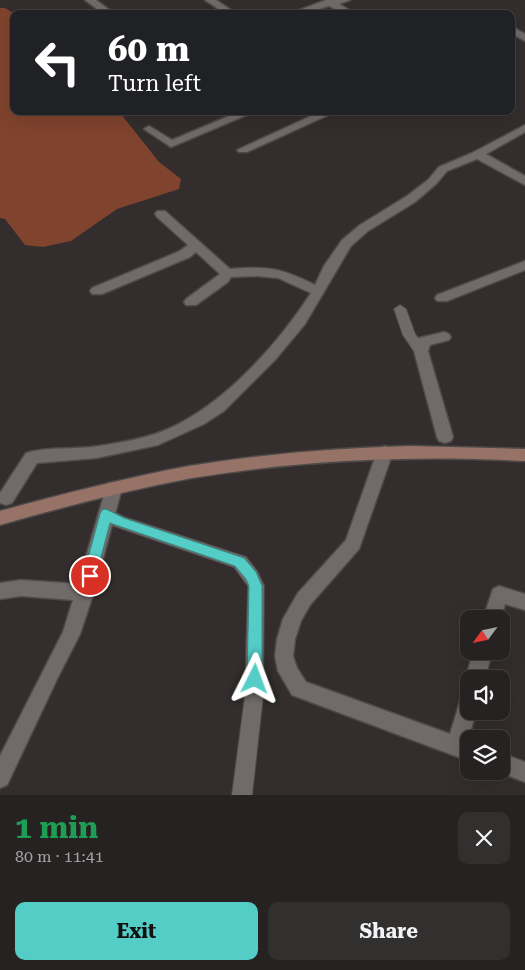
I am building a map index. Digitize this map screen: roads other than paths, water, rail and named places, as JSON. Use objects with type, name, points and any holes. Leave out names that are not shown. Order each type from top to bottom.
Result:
[{"type":"street","points":[[90,0],[105,10]]},
{"type":"street","points":[[210,0],[226,10]]},
{"type":"street","points":[[304,10],[328,1],[345,0]]},
{"type":"street","points":[[328,1],[345,10]]},
{"type":"street","points":[[149,129],[171,144],[241,115]]},
{"type":"street","points":[[243,150],[323,115]]},
{"type":"street","points":[[6,498],[32,457],[97,452],[158,439],[199,420],[219,407],[300,321],[346,243],[364,228],[411,199],[432,182],[443,169],[525,128]]},
{"type":"street","points":[[478,153],[483,158],[524,180]]},
{"type":"street","points":[[161,214],[227,273],[260,272],[280,274],[288,276],[308,288],[319,291]]},
{"type":"street","points":[[97,291],[186,254],[196,245]]},
{"type":"street","points":[[442,298],[525,265]]},
{"type":"street","points":[[191,302],[223,279],[227,273]]},
{"type":"street","points":[[444,337],[424,341],[421,351],[445,437]]},
{"type":"street","points":[[0,518],[114,488],[218,468],[385,452],[470,451],[525,455]]},
{"type":"street","points":[[385,452],[353,544],[304,599],[292,619],[284,656],[288,671],[299,689],[460,748]]},
{"type":"street","points":[[0,778],[51,671],[71,634],[85,592],[114,488]]},
{"type":"street","points":[[0,591],[20,588],[66,593],[85,592]]},
{"type":"street","points":[[495,610],[499,594],[525,602]]},
{"type":"street","points":[[510,766],[525,772]]},
{"type":"lane","points":[[400,309],[409,335],[421,351]]},
{"type":"lane","points":[[106,514],[119,522],[240,562],[256,586],[254,696],[242,795]]}]
